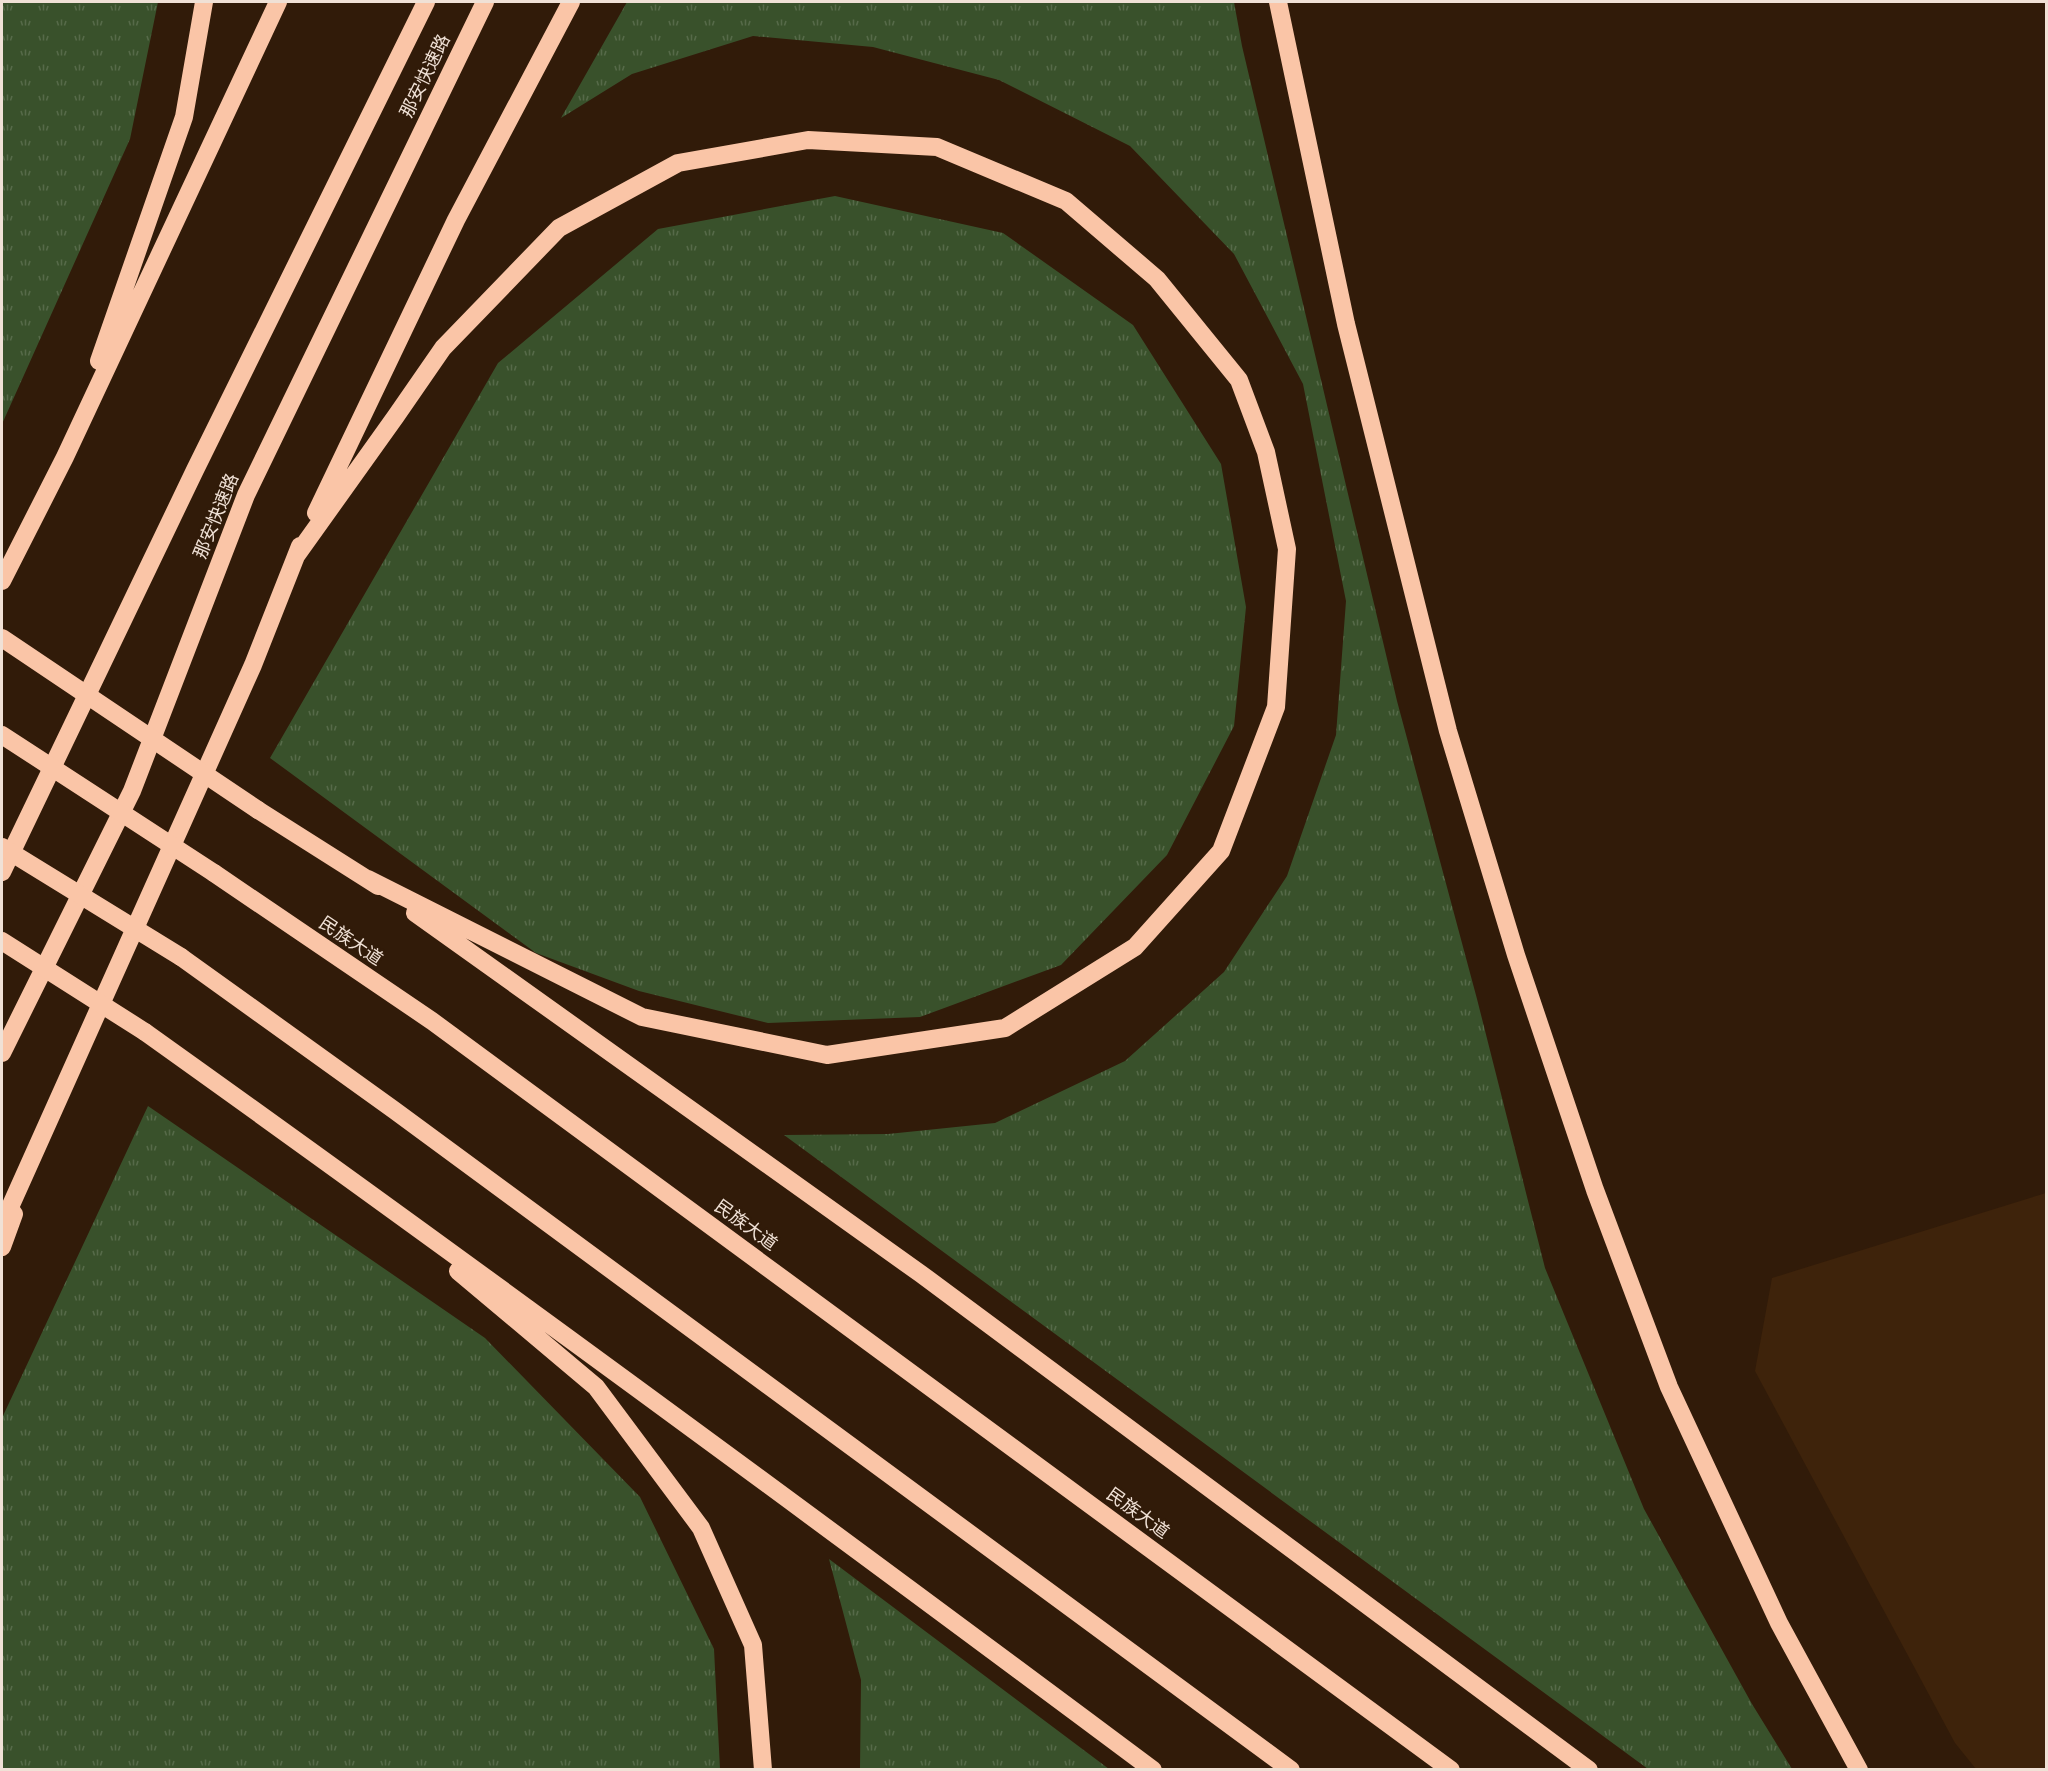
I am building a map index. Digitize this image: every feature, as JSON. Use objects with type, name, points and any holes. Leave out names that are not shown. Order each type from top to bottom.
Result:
[{"type":"highway","points":[[65,457],[184,117],[204,2]]},
{"type":"highway","points":[[2,581],[65,457],[278,2]]},
{"type":"highway","name":"那安快速路","points":[[2,872],[195,470],[426,2]]},
{"type":"highway","name":"那安快速路","points":[[2,1053],[132,791],[246,495],[485,2]]},
{"type":"highway","points":[[2,1225],[248,675],[296,556],[456,220],[571,2]]},
{"type":"highway","points":[[1278,2],[1349,336],[1448,731],[1516,955],[1595,1190],[1669,1387],[1779,1623],[1859,1770]]},
{"type":"highway","points":[[296,556],[443,348],[559,228],[678,163],[808,140],[937,147],[1066,201],[1157,279],[1239,380],[1268,463],[1287,549],[1276,707],[1221,851],[1135,947],[1005,1028],[827,1055],[642,1017],[368,879]]},
{"type":"highway","points":[[2,638],[258,810],[368,879],[921,1274],[1589,1770]]},
{"type":"highway","name":"民族大道","points":[[2,735],[214,873],[432,1021],[1451,1770]]},
{"type":"highway","points":[[2,847],[181,957],[394,1110],[1291,1770]]},
{"type":"highway","points":[[2,941],[145,1032],[340,1171],[799,1506],[1153,1770]]},
{"type":"highway","points":[[2,1247],[61,1092]]},
{"type":"highway","points":[[340,1171],[596,1387],[701,1528],[753,1645],[763,1770]]},
{"type":"shaded area","points":[[2046,1193],[2046,1769],[1976,1769],[1955,1743],[1755,1371],[1772,1278]]},
{"type":"green space","points":[[2,2],[158,2],[130,139],[2,424]]},
{"type":"green space","points":[[627,2],[1234,2],[1242,46],[1397,701],[1477,999],[1545,1268],[1644,1509],[1752,1704],[1792,1769],[1648,1769],[784,1135],[888,1134],[995,1123],[1125,1061],[1224,972],[1287,876],[1336,735],[1346,601],[1303,384],[1234,254],[1130,146],[999,80],[873,47],[753,36],[632,74],[561,118]]},
{"type":"green space","points":[[835,196],[1003,233],[1133,325],[1221,464],[1246,607],[1234,726],[1167,855],[1061,965],[920,1017],[768,1023],[639,991],[536,953],[270,758],[498,363],[658,229]]},
{"type":"green space","points":[[148,1106],[485,1338],[640,1497],[714,1649],[720,1769],[2,1769],[2,1418]]},
{"type":"green space","points":[[829,1559],[1109,1769],[860,1769],[861,1680]]}]
